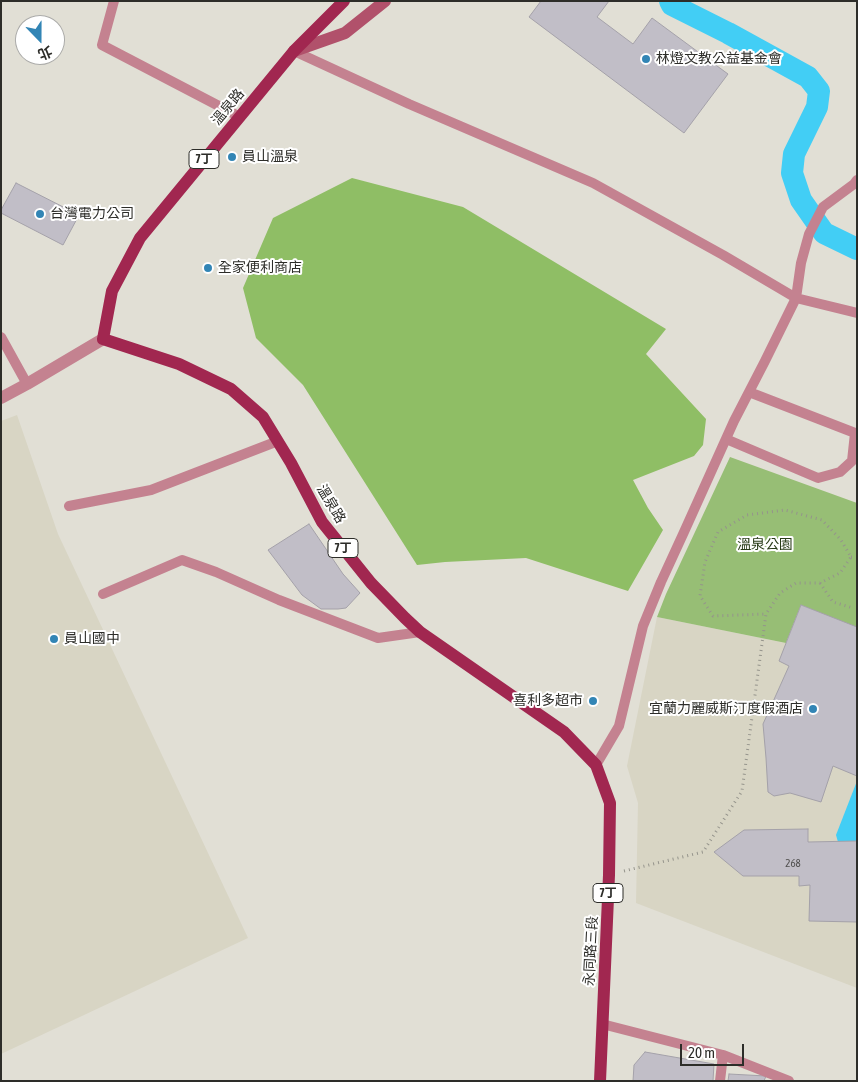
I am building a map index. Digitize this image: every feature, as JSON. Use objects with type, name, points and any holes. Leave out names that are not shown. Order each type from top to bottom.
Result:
[{"type":"main road","name":"溫泉路","points":[[343,2],[294,51],[140,238],[112,291],[102,339],[179,364],[231,389],[263,417],[291,463],[322,522],[371,583],[420,632],[564,732],[596,765]]},
{"type":"main road","name":"永同路三段","points":[[596,765],[610,803],[609,875],[600,1081]]},
{"type":"street","points":[[294,51],[346,33],[385,1]]},
{"type":"street","points":[[1,398],[102,339]]},
{"type":"lane","points":[[114,1],[102,45],[240,117]]},
{"type":"lane","points":[[294,51],[409,104],[593,183],[796,298],[857,312]]},
{"type":"lane","points":[[596,765],[619,726],[644,626],[661,582],[748,392],[796,298],[801,263],[809,234],[823,208],[857,180]]},
{"type":"lane","points":[[1,337],[27,384]]},
{"type":"lane","points":[[726,439],[818,478],[840,472],[852,461],[856,433],[748,392]]},
{"type":"lane","points":[[69,506],[151,490],[278,441]]},
{"type":"lane","points":[[103,594],[182,560],[378,638],[420,632]]},
{"type":"lane","points":[[602,1024],[723,1055],[789,1081]]},
{"type":"lane","points":[[720,1081],[723,1055]]},
{"type":"path","points":[[766,614],[713,616],[700,596],[705,562],[718,532],[747,515],[785,510],[822,520],[840,540],[851,557]]},
{"type":"path","points":[[851,557],[857,557]]},
{"type":"path","points":[[609,875],[703,852],[742,792],[766,614],[780,593],[796,583],[820,583],[840,573],[851,557]]},
{"type":"path","points":[[820,583],[834,602],[853,608]]},
{"type":"shaded area","name":"員山國中","points":[[17,415],[58,534],[248,938],[1,1054],[1,421]]},
{"type":"shaded area","name":"宜蘭力麗威斯汀度假酒店","points":[[801,605],[857,627],[857,988],[636,903],[638,803],[627,766],[657,617],[786,643]]},
{"type":"green space","points":[[352,178],[463,207],[666,329],[646,354],[706,419],[703,445],[694,456],[633,480],[648,508],[663,530],[628,591],[526,558],[417,565],[303,385],[256,338],[243,288],[273,218]]},
{"type":"green space","name":"溫泉公園","points":[[730,457],[857,503],[857,629],[801,605],[786,643],[657,617]]},
{"type":"water","points":[[857,781],[857,841],[838,842],[836,835]]},
{"type":"building","name":"林燈文教公益基金會","points":[[541,1],[609,1],[597,17],[633,44],[652,18],[728,74],[684,133],[529,17]]},
{"type":"building","name":"台灣電力公司","points":[[16,183],[79,215],[63,245],[1,213]]},
{"type":"building","points":[[309,524],[343,574],[360,593],[346,608],[321,609],[302,595],[268,550]]},
{"type":"building","name":"宜蘭力麗威斯汀度假酒店","points":[[801,605],[857,627],[857,776],[833,766],[821,802],[790,793],[774,796],[768,792],[763,724],[789,666],[779,661]]},
{"type":"building","points":[[808,829],[808,842],[857,841],[857,922],[809,921],[810,885],[799,886],[799,876],[743,876],[714,852],[744,830]]},
{"type":"building","points":[[645,1052],[714,1064],[713,1081],[633,1081],[634,1065]]},
{"type":"building","points":[[729,1074],[766,1076],[764,1081],[728,1081]]},
{"type":"waterway","points":[[670,1],[672,5],[808,77],[819,91],[817,107],[794,154],[792,173],[801,200],[824,233],[857,249]]},
{"type":"place","name":"林燈文教公益基金會","points":[[646,59]]},
{"type":"place","name":"員山溫泉","points":[[232,157]]},
{"type":"place","name":"台灣電力公司","points":[[40,214]]},
{"type":"place","name":"全家便利商店","points":[[208,268]]},
{"type":"place","name":"員山國中","points":[[54,639]]},
{"type":"place","name":"喜利多超市","points":[[593,701]]},
{"type":"place","name":"宜蘭力麗威斯汀度假酒店","points":[[813,709]]}]
